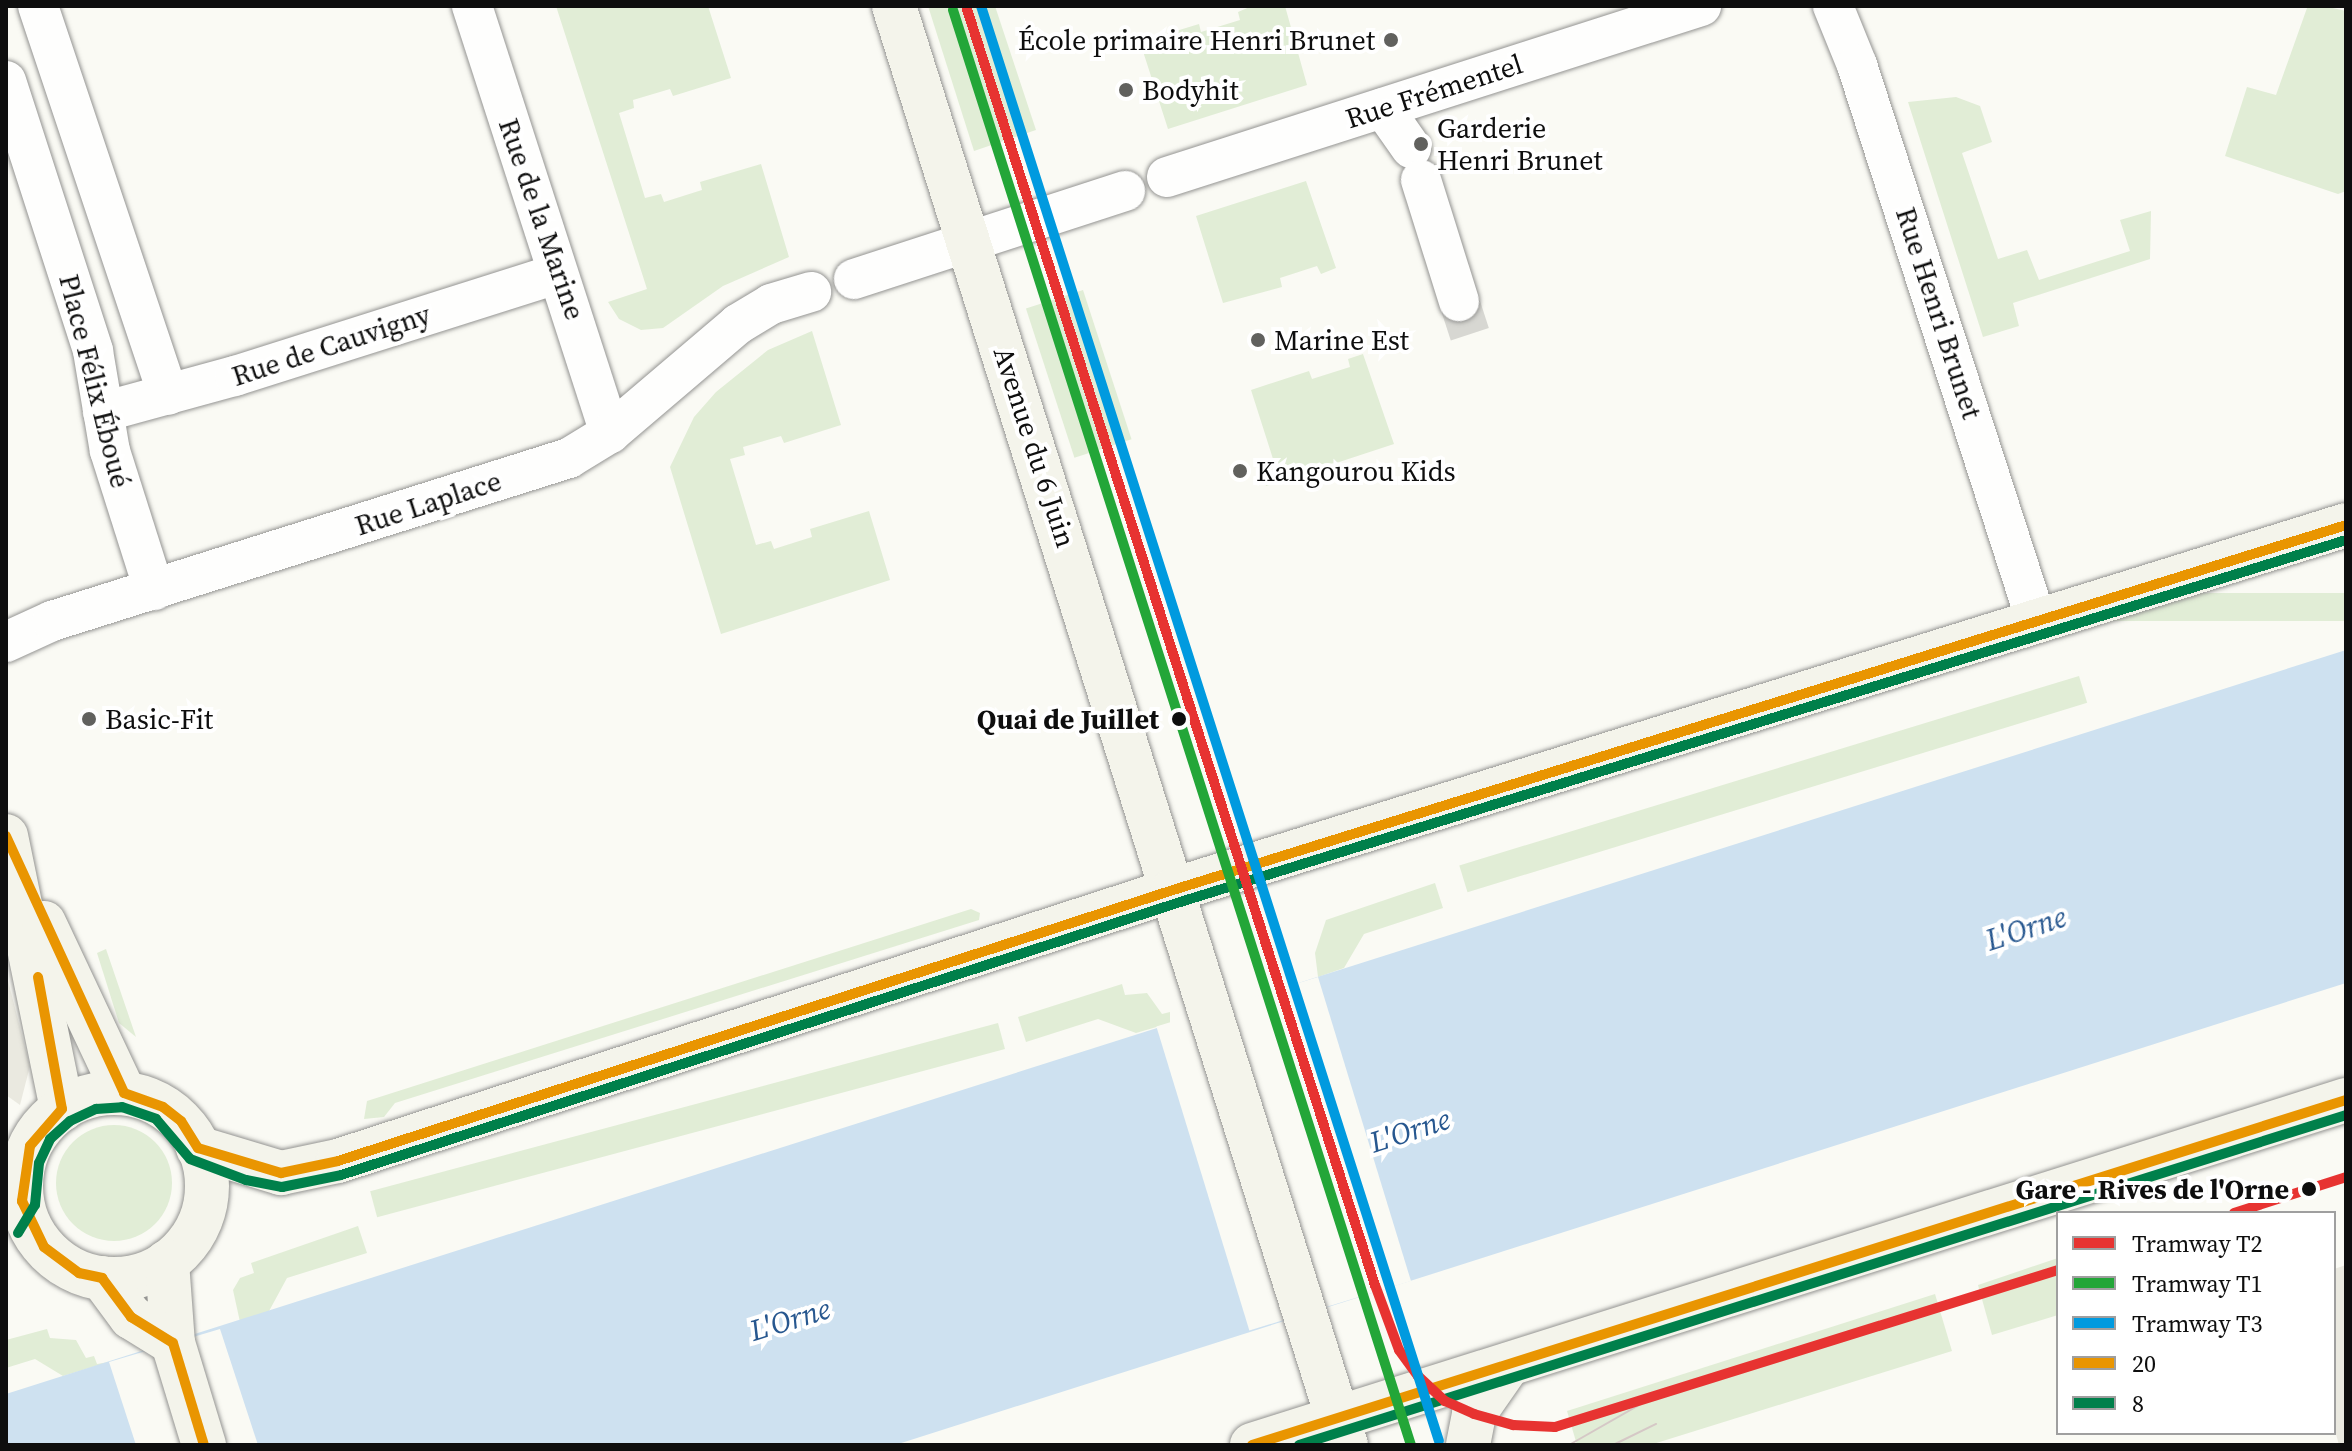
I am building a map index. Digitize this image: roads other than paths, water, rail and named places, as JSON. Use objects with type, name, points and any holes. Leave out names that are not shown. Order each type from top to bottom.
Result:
[{"type":"main road","name":"Avenue du 6 Juin","points":[[894,6],[1342,1432]]},
{"type":"main road","points":[[198,1148],[281,1173],[338,1161],[1173,890],[2346,525]]},
{"type":"main road","points":[[9,846],[124,1093]]},
{"type":"main road","points":[[9,846],[62,1109]]},
{"type":"main road","points":[[124,1093],[163,1107],[181,1121],[198,1148],[208,1180],[207,1202],[190,1240],[167,1262],[141,1276],[102,1278],[79,1273],[44,1247],[14,1213],[18,1135],[92,1095],[124,1093]]},
{"type":"main road","points":[[1252,1445],[1342,1432],[1508,1365],[2346,1100]]},
{"type":"main road","points":[[167,1262],[173,1343],[204,1445]]},
{"type":"main road","points":[[102,1278],[131,1317],[173,1343]]},
{"type":"main road","points":[[1468,1445],[1473,1416],[1508,1365]]},
{"type":"street","name":"Place Félix Éboué","points":[[38,6],[168,395]]},
{"type":"street","name":"Rue de la Marine","points":[[472,6],[557,274],[573,306],[610,433]]},
{"type":"street","name":"Rue Frémentel","points":[[1167,177],[1701,6]]},
{"type":"street","name":"Rue Henri Brunet","points":[[1833,6],[1857,65],[2037,623]]},
{"type":"street","name":"Place Félix Éboué","points":[[6,81],[93,351],[110,451],[154,590]]},
{"type":"street","points":[[1383,108],[1416,164],[1459,301]]},
{"type":"street","points":[[854,279],[1125,191]]},
{"type":"street","name":"Rue de Cauvigny","points":[[103,412],[168,395],[557,274]]},
{"type":"street","name":"Rue Laplace","points":[[6,642],[52,621],[569,458],[610,433],[738,324],[771,304],[811,292]]},
{"type":"water","name":"L'Orne","points":[[2346,650],[2346,983],[895,1445],[6,1445],[6,1394]]},
{"type":"tunnel","points":[[1459,301],[1470,334]]},
{"type":"tram line","name":"T2","points":[[966,6],[1375,1285],[1399,1350],[1418,1376],[1445,1401],[1474,1414],[1513,1425],[1555,1427],[2056,1271]]},
{"type":"tram line","name":"T3","points":[[981,6],[1439,1441]]},
{"type":"tram line","name":"T1","points":[[953,10],[1411,1445]]},
{"type":"tram line","name":"T2","points":[[2240,1211],[2346,1177]]},
{"type":"tram line","points":[[1569,1445],[1646,1401]]},
{"type":"tram line","points":[[1613,1445],[1656,1424]]},
{"type":"place","name":"École primaire Henri Brunet","points":[[1391,40]]},
{"type":"place","name":"Bodyhit","points":[[1126,90]]},
{"type":"place","name":"Garderie Henri Brunet","points":[[1421,144]]},
{"type":"place","name":"Marine Est","points":[[1258,340]]},
{"type":"place","name":"Kangourou Kids","points":[[1240,471]]},
{"type":"place","name":"Basic-Fit","points":[[89,719]]},
{"type":"place","name":"Quai de Juillet","points":[[1179,719]]},
{"type":"place","name":"Gare - Rives de l'Orne","points":[[2309,1189]]}]
